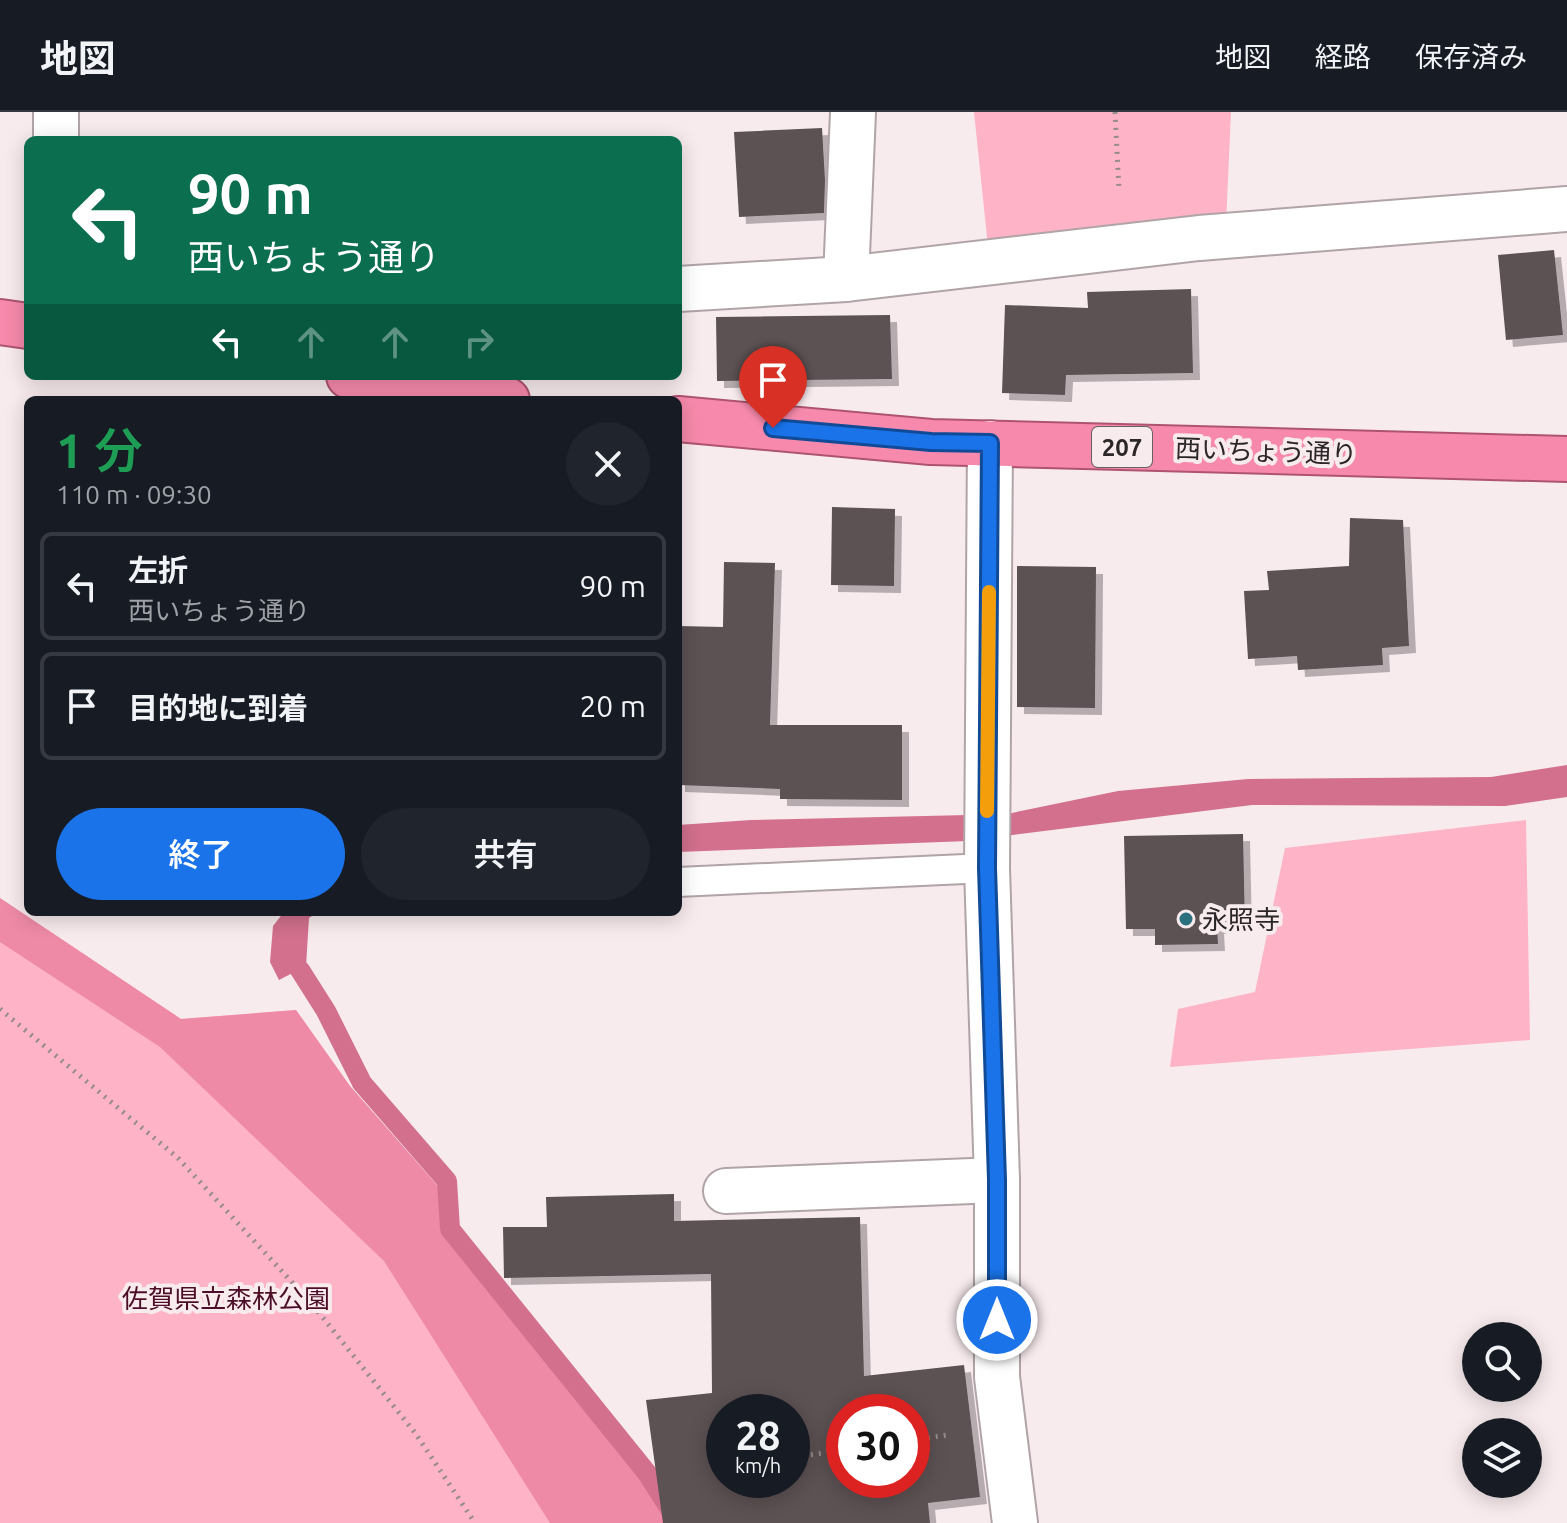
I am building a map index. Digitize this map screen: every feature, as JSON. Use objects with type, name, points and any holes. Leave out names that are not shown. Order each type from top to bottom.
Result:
[{"type":"highway","points":[[0,322],[24,325]]},
{"type":"highway","points":[[375,380],[481,396]]},
{"type":"highway","name":"西いちょう通り","points":[[682,419],[931,442],[1567,459]]},
{"type":"street","points":[[56,112],[56,136]]},
{"type":"street","points":[[846,279],[853,112]]},
{"type":"street","points":[[682,289],[846,279],[1199,238],[1567,209]]},
{"type":"street","points":[[990,443],[987,868],[997,1180],[997,1377],[1015,1523]]},
{"type":"street","points":[[726,1191],[997,1180]]},
{"type":"lane","points":[[682,882],[987,868]]},
{"type":"path","points":[[1115,112],[1121,247]]},
{"type":"path","points":[[0,1009],[178,1158],[199,1180],[312,1304],[416,1434],[475,1523]]},
{"type":"green space","points":[[974,112],[1231,112],[1226,223],[988,247]]},
{"type":"green space","points":[[1526,820],[1530,1040],[1170,1067],[1178,1009],[1255,992],[1285,848]]},
{"type":"green space","name":"佐賀県立森林公園","points":[[0,898],[181,1019],[296,1010],[350,1086],[443,1192],[440,1230],[639,1475],[670,1523],[0,1523]]},
{"type":"shaded area","points":[[1567,765],[1567,797],[1505,806],[1252,805],[1005,836],[1002,815],[1118,791],[1248,779],[1491,777]]},
{"type":"shaded area","points":[[968,815],[968,841],[682,852],[682,825]]},
{"type":"shaded area","points":[[0,898],[181,1019],[296,1010],[350,1086],[443,1192],[440,1230],[639,1475],[670,1523],[550,1523],[384,1261],[160,1047],[0,942]]},
{"type":"shaded area","points":[[281,916],[312,916],[309,918],[306,966],[279,980],[270,962],[273,926]]},
{"type":"building","points":[[822,128],[824,213],[739,217],[734,132]]},
{"type":"building","points":[[1554,250],[1563,335],[1506,340],[1498,255]]},
{"type":"building","points":[[1191,289],[1193,373],[1066,375],[1065,395],[1002,393],[1005,305],[1088,308],[1087,292]]},
{"type":"building","points":[[890,315],[892,379],[717,381],[716,317]]},
{"type":"building","points":[[832,507],[895,509],[894,586],[831,585]]},
{"type":"building","points":[[1350,518],[1403,520],[1409,646],[1382,648],[1383,665],[1298,670],[1297,656],[1248,659],[1244,591],[1269,590],[1267,571],[1349,566]]},
{"type":"building","points":[[724,562],[775,563],[770,725],[902,725],[902,800],[780,799],[780,789],[682,785],[682,626],[723,627]]},
{"type":"building","points":[[1017,566],[1096,567],[1095,708],[1017,707]]},
{"type":"building","points":[[1243,834],[1245,926],[1217,927],[1218,944],[1155,945],[1155,929],[1126,929],[1124,836]]},
{"type":"building","points":[[674,1194],[674,1221],[860,1217],[864,1376],[964,1365],[980,1497],[928,1503],[930,1523],[663,1523],[646,1400],[712,1393],[711,1274],[504,1278],[503,1227],[547,1227],[546,1197]]},
{"type":"waterway","points":[[300,970],[326,1011],[362,1083],[447,1181],[450,1229],[647,1473],[679,1523]]},
{"type":"slow traffic","points":[[987,811],[989,592]]},
{"type":"place","name":"永照寺","points":[[1186,919]]},
{"type":"route","points":[[773,428],[931,442],[990,443],[987,868],[997,1180],[997,1320]]}]
